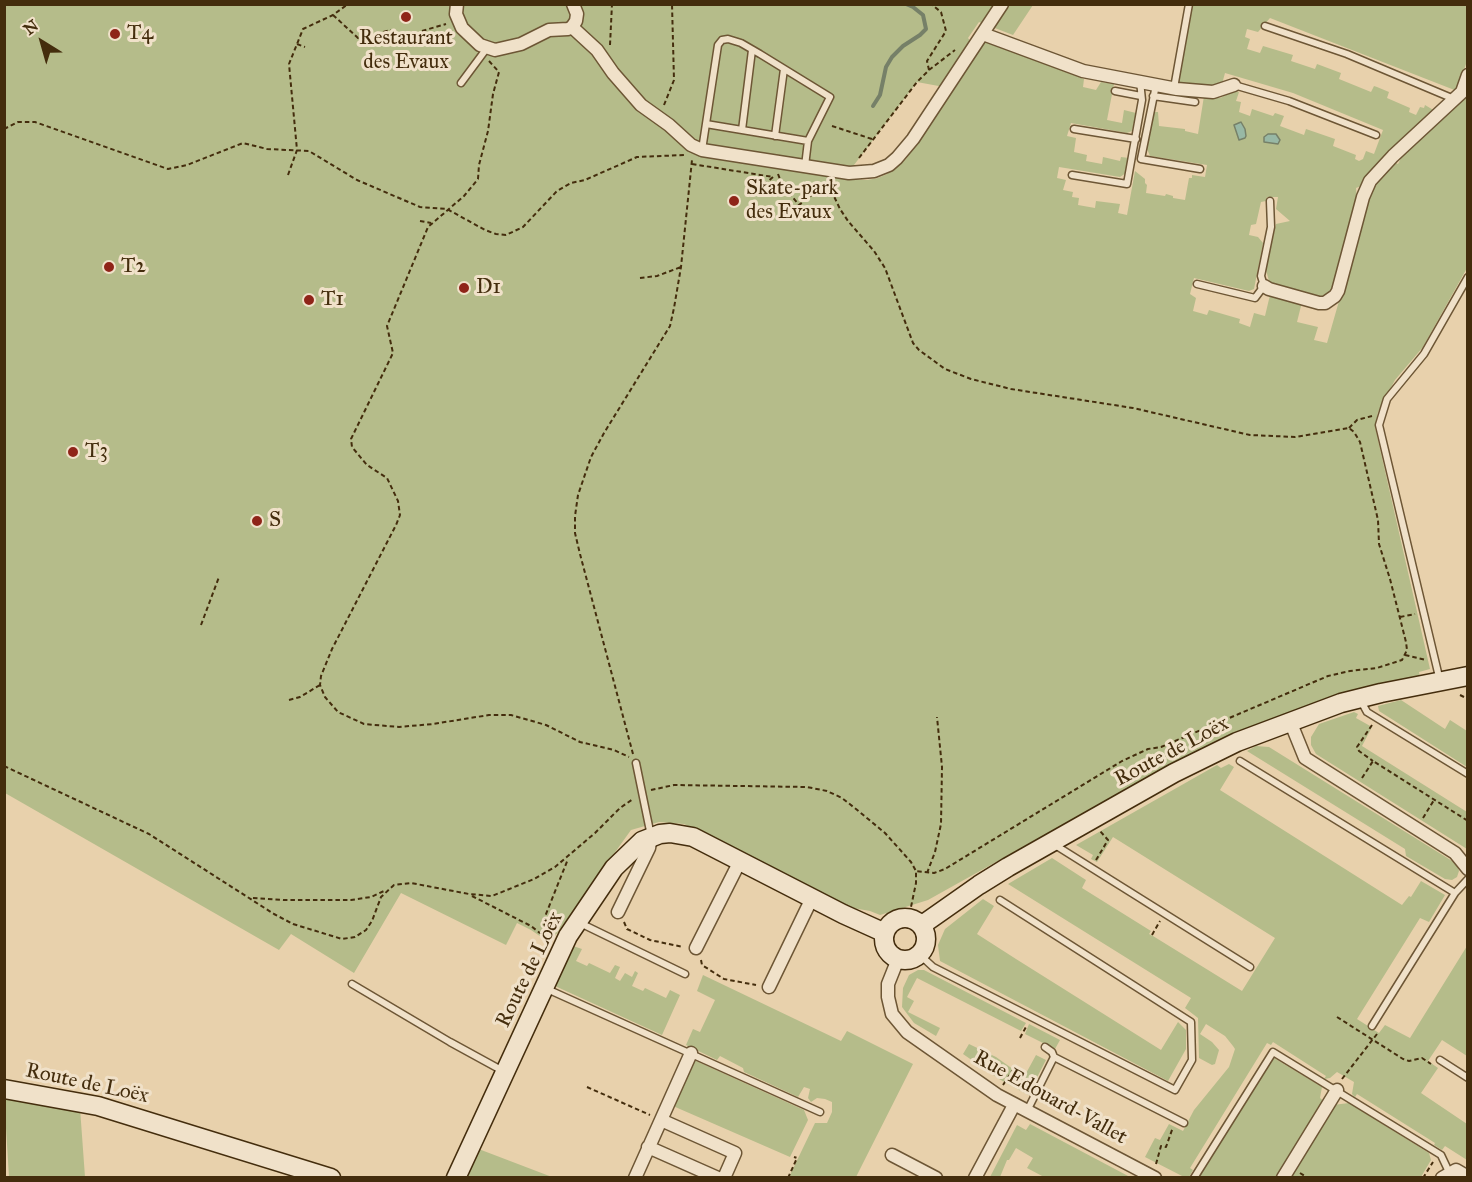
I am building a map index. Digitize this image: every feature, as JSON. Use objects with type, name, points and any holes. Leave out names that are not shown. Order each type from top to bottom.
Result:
[{"type":"street","points":[[457,4],[458,21],[469,36],[485,50],[516,46],[549,30],[572,27],[577,14],[573,4]]},
{"type":"street","points":[[572,27],[597,50],[605,63],[641,105],[696,147],[849,173],[874,171],[889,165],[897,158],[913,139],[1002,4]]},
{"type":"street","points":[[983,34],[1083,71],[1140,81],[1155,91],[1174,88],[1213,92],[1234,85]]},
{"type":"street","points":[[1264,286],[1269,290],[1319,303],[1331,300],[1338,291],[1363,197],[1370,182],[1393,156],[1462,92],[1467,75]]},
{"type":"street","name":"Route de Loëx","points":[[922,925],[979,885],[1203,758],[1237,742],[1290,721],[1360,698],[1467,676]]},
{"type":"street","points":[[1290,721],[1305,758],[1455,853],[1467,869]]},
{"type":"street","name":"Route de Loëx","points":[[456,1178],[557,956],[614,868],[634,847],[651,837],[670,833],[682,834],[709,844],[885,933]]},
{"type":"street","points":[[618,912],[650,844],[651,837]]},
{"type":"street","points":[[696,948],[740,861]]},
{"type":"street","points":[[769,987],[812,898]]},
{"type":"street","points":[[899,918],[913,919],[922,925],[926,932],[927,943],[920,955],[908,960],[893,957],[885,946],[885,933],[892,922],[899,918]]},
{"type":"street","name":"Rue Edouard-Vallet","points":[[898,959],[888,984],[888,997],[896,1020],[907,1032],[987,1089],[1026,1111],[1153,1173]]},
{"type":"street","points":[[635,1178],[691,1053]]},
{"type":"street","name":"Route de Loëx","points":[[4,1089],[108,1108],[331,1178]]},
{"type":"street","points":[[1283,1178],[1337,1090]]},
{"type":"street","points":[[975,1178],[1014,1104]]},
{"type":"street","points":[[661,1120],[735,1153],[724,1178]]},
{"type":"street","points":[[648,1147],[718,1178]]},
{"type":"street","points":[[892,1155],[936,1178]]},
{"type":"street","points":[[1445,1175],[1456,1170],[1467,1177]]},
{"type":"lane","points":[[1174,88],[1189,4]]},
{"type":"lane","points":[[1265,26],[1347,54],[1454,99]]},
{"type":"lane","points":[[696,147],[706,124],[718,45],[722,40],[728,39],[752,50],[830,97],[808,141],[805,166]]},
{"type":"lane","points":[[461,83],[485,50]]},
{"type":"lane","points":[[742,130],[752,50]]},
{"type":"lane","points":[[775,135],[784,69]]},
{"type":"lane","points":[[1072,175],[1127,184],[1136,139],[1141,96],[1140,81]]},
{"type":"lane","points":[[1234,85],[1289,101],[1376,135]]},
{"type":"lane","points":[[1195,102],[1155,91],[1141,159],[1200,169]]},
{"type":"lane","points":[[1115,92],[1141,96]]},
{"type":"lane","points":[[706,124],[808,141]]},
{"type":"lane","points":[[1074,129],[1136,139]]},
{"type":"lane","points":[[1197,284],[1255,298],[1264,286],[1262,276],[1270,227],[1270,201]]},
{"type":"lane","points":[[1440,681],[1379,424],[1394,390],[1424,354],[1467,277]]},
{"type":"lane","points":[[1360,698],[1368,712],[1467,774]]},
{"type":"lane","points":[[1240,762],[1455,893]]},
{"type":"lane","points":[[636,763],[651,837]]},
{"type":"lane","points":[[1052,843],[1250,968]]},
{"type":"lane","points":[[1372,1026],[1455,893],[1467,879]]},
{"type":"lane","points":[[920,955],[933,967],[1175,1090],[1192,1060],[1193,1026],[1191,1022],[1000,900]]},
{"type":"lane","points":[[577,922],[685,974]]},
{"type":"lane","points":[[352,984],[506,1072]]},
{"type":"lane","points":[[544,987],[820,1112]]},
{"type":"lane","points":[[1045,1047],[1052,1052],[1054,1057],[1184,1123]]},
{"type":"lane","points":[[1194,1178],[1273,1052],[1438,1153],[1445,1175]]},
{"type":"lane","points":[[1026,1111],[1054,1057]]},
{"type":"lane","points":[[1440,1060],[1467,1078]]},
{"type":"path","points":[[288,175],[297,150],[289,64],[303,29],[333,15],[348,4]]},
{"type":"path","points":[[605,63],[609,51],[612,4]]},
{"type":"path","points":[[658,118],[674,80],[672,4]]},
{"type":"path","points":[[849,173],[917,82],[929,70],[927,61],[946,31],[941,12],[931,4]]},
{"type":"path","points":[[333,15],[358,38],[391,30]]},
{"type":"path","points":[[422,31],[458,21]]},
{"type":"path","points":[[297,44],[305,47]]},
{"type":"path","points":[[485,50],[499,72],[478,178],[464,196],[431,223],[387,326],[393,353],[351,439],[352,447],[367,465],[387,478],[398,501],[400,515],[332,649],[321,676],[320,685],[325,697],[338,712],[364,724],[399,727],[489,715],[511,715],[546,725],[580,742],[625,754],[636,763]]},
{"type":"path","points":[[4,129],[18,122],[35,122],[168,169],[187,165],[243,143],[267,149],[309,151],[345,174],[420,207],[447,209],[485,230],[506,235],[524,227],[557,191],[571,183],[585,180],[637,157],[683,155],[696,147]]},
{"type":"path","points":[[832,126],[873,139]]},
{"type":"path","points":[[636,763],[580,554],[575,533],[575,516],[578,495],[591,457],[670,326],[681,267],[692,164],[696,147]]},
{"type":"path","points":[[692,164],[772,177]]},
{"type":"path","points":[[764,185],[777,173],[782,188],[799,206],[832,179],[831,190],[840,209],[885,268],[913,343],[936,363],[958,375],[1038,394],[1154,412],[1250,435],[1295,437],[1349,428],[1357,420],[1382,415]]},
{"type":"path","points":[[790,194],[801,186],[811,196]]},
{"type":"path","points":[[420,222],[431,223]]},
{"type":"path","points":[[640,278],[657,276],[681,267]]},
{"type":"path","points":[[916,871],[934,873],[945,869],[1137,754],[1153,747],[1161,747],[1255,706],[1288,695],[1328,676],[1377,668],[1402,660],[1405,655],[1406,642],[1378,544],[1378,520],[1359,442],[1349,428]]},
{"type":"path","points":[[201,625],[219,577]]},
{"type":"path","points":[[1400,617],[1423,612]]},
{"type":"path","points":[[1405,655],[1435,661]]},
{"type":"path","points":[[289,700],[300,697],[320,685]]},
{"type":"path","points":[[927,873],[935,852],[941,824],[942,776],[937,717]]},
{"type":"path","points":[[1368,730],[1357,747],[1359,751],[1467,821]]},
{"type":"path","points":[[1355,790],[1372,761]]},
{"type":"path","points":[[4,766],[129,823],[180,852],[293,924],[333,937],[355,938]]},
{"type":"path","points":[[1416,828],[1434,800]]},
{"type":"path","points":[[1091,867],[1108,840],[1103,834]]},
{"type":"path","points":[[549,952],[544,920],[568,856]]},
{"type":"path","points":[[250,897],[282,900],[351,900],[371,897],[385,891]]},
{"type":"path","points":[[469,894],[531,926],[545,938]]},
{"type":"path","points":[[618,912],[627,929],[650,940],[673,946],[696,948],[702,965],[724,979],[769,987]]},
{"type":"path","points":[[1152,935],[1157,926]]},
{"type":"path","points":[[1337,1017],[1409,1061],[1422,1058],[1436,1067],[1440,1060]]},
{"type":"path","points":[[1337,1090],[1343,1076],[1379,1031],[1372,1026]]},
{"type":"path","points":[[1020,1038],[1026,1028]]},
{"type":"path","points":[[1006,1078],[1013,1070]]},
{"type":"path","points":[[586,1088],[661,1120]]},
{"type":"path","points":[[1153,1173],[1161,1146],[1166,1147],[1173,1127]]},
{"type":"path","points":[[1424,1178],[1438,1153]]},
{"type":"path","points":[[788,1178],[797,1158],[795,1157]]},
{"type":"green space","points":[[1201,4],[1231,6],[1232,4],[1467,5],[1467,61],[1457,91],[1270,18],[1258,32],[1247,29],[1245,37],[1250,39],[1247,49],[1260,53],[1263,46],[1293,55],[1291,61],[1315,69],[1317,64],[1341,73],[1339,79],[1371,92],[1374,86],[1377,87],[1389,92],[1387,98],[1410,108],[1409,112],[1416,115],[1420,107],[1424,108],[1425,105],[1435,111],[1363,180],[1361,186],[1356,188],[1357,200],[1348,236],[1332,289],[1328,294],[1321,297],[1276,286],[1269,281],[1266,270],[1276,224],[1290,221],[1276,209],[1278,197],[1267,197],[1266,201],[1261,202],[1256,224],[1251,225],[1249,235],[1258,237],[1263,243],[1254,289],[1249,291],[1194,278],[1190,294],[1196,298],[1193,311],[1207,315],[1209,310],[1240,319],[1239,323],[1250,327],[1254,313],[1265,316],[1270,295],[1302,302],[1297,322],[1318,327],[1314,340],[1327,343],[1372,186],[1394,162],[1398,164],[1404,152],[1467,92],[1467,268],[1423,347],[1395,380],[1378,412],[1375,427],[1430,669],[1419,672],[1420,677],[1326,698],[1236,733],[1175,762],[928,900],[880,915],[853,908],[684,824],[659,822],[631,830],[550,943],[517,923],[506,945],[401,893],[354,973],[291,934],[279,950],[5,793],[4,5],[1033,5],[1013,35],[979,22],[968,38],[972,43],[944,87],[917,82],[854,165],[846,179],[878,178],[906,159],[985,41],[1084,79],[1083,87],[1096,90],[1101,82],[1114,84],[1107,120],[1122,123],[1124,110],[1136,113],[1132,131],[1127,133],[1071,123],[1067,136],[1076,138],[1074,152],[1087,155],[1086,161],[1102,164],[1103,157],[1120,161],[1121,157],[1129,158],[1126,173],[1120,177],[1059,167],[1057,178],[1066,180],[1063,190],[1073,192],[1072,197],[1079,198],[1078,205],[1095,208],[1096,201],[1120,204],[1118,213],[1127,215],[1135,171],[1145,179],[1146,193],[1165,196],[1166,194],[1185,200],[1189,178],[1192,178],[1192,175],[1205,177],[1207,165],[1150,156],[1147,149],[1153,112],[1158,112],[1159,126],[1185,129],[1185,131],[1198,134],[1204,96],[1220,98],[1234,91],[1239,92],[1236,101],[1241,102],[1239,112],[1250,116],[1252,109],[1273,116],[1275,113],[1284,116],[1280,126],[1304,135],[1306,129],[1335,139],[1333,146],[1356,155],[1355,159],[1359,161],[1363,159],[1366,151],[1374,154],[1383,130],[1293,93],[1225,73],[1222,84],[1206,88],[1178,85],[1192,6]]},
{"type":"green space","points":[[1401,700],[1445,729],[1450,720],[1467,731],[1467,767],[1379,711],[1378,706]]},
{"type":"green space","points":[[1354,712],[1358,714],[1356,718],[1372,727],[1362,746],[1467,812],[1467,849],[1316,754],[1311,745],[1311,737],[1319,724]]},
{"type":"green space","points":[[1256,746],[1269,747],[1457,864],[1459,871],[1457,877],[1452,880],[1445,879],[1406,856],[1405,849],[1247,751]]},
{"type":"green space","points":[[1229,764],[1234,767],[1220,790],[1402,905],[1409,896],[1411,897],[1421,881],[1445,895],[1429,922],[1420,918],[1357,1019],[1379,1033],[1385,1025],[1410,1038],[1467,946],[1467,1056],[1442,1040],[1428,1061],[1438,1068],[1421,1093],[1467,1124],[1467,1160],[1445,1146],[1442,1150],[1434,1145],[1435,1143],[1357,1094],[1355,1097],[1352,1094],[1354,1082],[1337,1072],[1330,1078],[1324,1079],[1326,1076],[1273,1042],[1271,1045],[1267,1043],[1190,1168],[1193,1170],[1189,1177],[1184,1177],[1145,1157],[1155,1138],[1160,1140],[1169,1124],[1183,1131],[1194,1110],[1229,1067],[1235,1049],[1225,1036],[1206,1024],[1200,1034],[1219,1050],[1215,1064],[1212,1065],[1199,1058],[1198,1018],[1185,1008],[1191,998],[1008,884],[1052,858],[1086,880],[1082,888],[1151,931],[1149,934],[1242,991],[1275,938],[1113,837],[1097,862],[1091,859],[1093,855],[1076,845],[1217,765],[1221,768]]},
{"type":"green space","points":[[983,899],[994,906],[977,934],[1016,959],[1161,1050],[1178,1022],[1186,1030],[1186,1049],[1168,1081],[940,961],[938,945],[945,929]]},
{"type":"green space","points":[[573,946],[582,949],[576,961],[587,966],[589,963],[610,973],[615,965],[620,967],[615,978],[620,981],[625,973],[632,977],[635,971],[638,973],[632,986],[643,991],[645,988],[666,998],[670,990],[680,995],[662,1035],[555,986]]},
{"type":"green space","points":[[918,970],[924,970],[1026,1023],[1021,1031],[917,978],[907,997],[914,1001],[908,1012],[940,1028],[936,1036],[914,1023],[902,1007],[903,988],[909,975]]},
{"type":"green space","points":[[703,975],[841,1041],[847,1031],[913,1064],[856,1177],[789,1177],[815,1123],[827,1123],[832,1112],[832,1102],[817,1098],[811,1102],[808,1098],[810,1089],[804,1087],[798,1097],[744,1072],[743,1068],[720,1056],[717,1060],[686,1045],[693,1029],[700,1032],[715,1000],[697,991]]},
{"type":"green space","points":[[1029,1024],[1060,1040],[1055,1049],[1025,1034]]},
{"type":"green space","points":[[969,1044],[996,1057],[1024,1077],[1036,1055],[1046,1060],[1028,1095],[999,1079],[963,1054]]},
{"type":"green space","points":[[1274,1058],[1322,1087],[1320,1098],[1326,1103],[1279,1177],[1198,1178]]},
{"type":"green space","points":[[694,1060],[804,1110],[808,1120],[790,1157],[673,1106]]},
{"type":"green space","points":[[4,1095],[80,1108],[85,1177],[9,1177]]},
{"type":"green space","points":[[1349,1103],[1429,1153],[1431,1160],[1421,1177],[1288,1178],[1333,1105]]},
{"type":"green space","points":[[1030,1124],[1130,1177],[1044,1177],[1027,1168],[1033,1158],[1016,1148],[1007,1160],[1000,1177],[990,1177],[1017,1125],[1026,1130]]},
{"type":"green space","points":[[476,1148],[552,1177],[462,1178]]},
{"type":"shaded area","points":[[1241,122],[1246,136],[1239,140],[1234,125]]},
{"type":"shaded area","points":[[1268,134],[1276,134],[1280,140],[1278,144],[1264,142],[1264,137]]},
{"type":"waterway","points":[[873,106],[880,95],[886,67],[892,57],[926,29],[923,15],[906,4]]},
{"type":"place","name":"Restaurant des Evaux","points":[[406,17]]},
{"type":"place","name":"T4","points":[[115,34]]},
{"type":"place","name":"Skate-park des Evaux","points":[[734,201]]},
{"type":"place","name":"T2","points":[[109,267]]},
{"type":"place","name":"D1","points":[[464,288]]},
{"type":"place","name":"T1","points":[[309,300]]},
{"type":"place","name":"T3","points":[[73,452]]},
{"type":"place","name":"S","points":[[257,521]]}]
